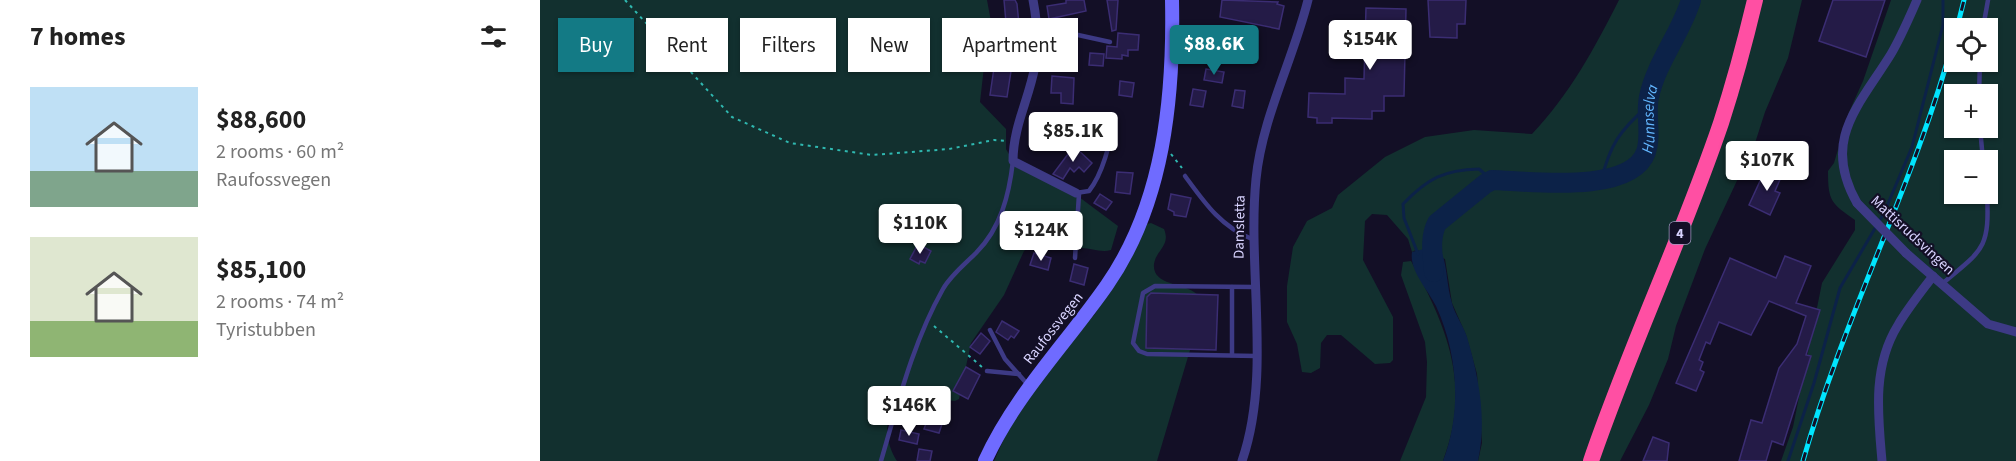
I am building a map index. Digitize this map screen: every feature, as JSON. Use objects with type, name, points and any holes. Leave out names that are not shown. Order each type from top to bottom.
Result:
[{"type":"highway","name":"4","points":[[1591,461],[1637,334],[1693,201],[1721,123],[1755,0]]},
{"type":"highway","name":"4","points":[[1601,461],[1729,130],[1748,72],[1765,0]]},
{"type":"main road","name":"Raufossvegen","points":[[985,461],[1000,430],[1029,386],[1086,314],[1128,250],[1149,202],[1162,147],[1169,80],[1173,0]]},
{"type":"street","points":[[1033,0],[1036,18]]},
{"type":"street","name":"Damsletta","points":[[1242,461],[1255,396],[1252,219],[1260,156],[1308,0]]},
{"type":"street","name":"Mattisrudsvingen","points":[[1917,0],[1892,52],[1862,97],[1845,131],[1841,164],[1845,182],[1857,203],[1906,254],[1988,324],[2016,332]]},
{"type":"street","points":[[1033,72],[1013,141],[1013,161],[1077,194]]},
{"type":"street","points":[[1882,461],[1878,386],[1882,360],[1897,326],[1933,276]]},
{"type":"lane","points":[[1985,18],[1988,0]]},
{"type":"lane","points":[[1078,35],[1110,42]]},
{"type":"lane","points":[[1075,258],[1077,194],[1089,191],[1095,181],[1115,118]]},
{"type":"lane","points":[[881,461],[914,354],[927,321],[950,279],[994,230],[1003,211],[1013,161]]},
{"type":"lane","points":[[1185,176],[1218,218],[1237,233],[1252,239]]},
{"type":"lane","points":[[1942,284],[1969,263],[1985,240],[1988,224],[1987,204]]},
{"type":"lane","points":[[1254,287],[1155,286],[1148,289],[1143,293],[1133,344],[1138,351],[1148,354],[1256,356]]},
{"type":"lane","points":[[1232,287],[1232,355]]},
{"type":"lane","points":[[990,330],[1005,359],[1029,386]]},
{"type":"lane","points":[[987,370],[1019,374]]},
{"type":"path","points":[[625,0],[732,117],[790,143],[872,155],[949,149],[994,140],[1013,141]]},
{"type":"path","points":[[1162,147],[1178,161],[1185,176]]},
{"type":"path","points":[[927,321],[955,341],[987,370]]},
{"type":"green space","points":[[540,0],[987,0],[990,18],[942,18],[942,72],[983,72],[980,102],[1006,129],[1006,149],[1011,158],[1075,194],[1118,226],[1111,250],[1052,246],[1035,247],[1024,251],[1004,295],[971,343],[959,399],[955,401],[926,399],[906,412],[892,414],[887,431],[891,450],[897,461],[540,461]]},
{"type":"green space","points":[[1619,0],[1802,0],[1788,58],[1756,140],[1705,249],[1676,326],[1668,359],[1649,405],[1620,461],[1478,461],[1482,443],[1477,374],[1466,335],[1452,303],[1445,259],[1416,250],[1412,252],[1408,239],[1387,215],[1372,214],[1365,221],[1363,260],[1393,317],[1393,360],[1390,363],[1375,364],[1341,335],[1327,335],[1321,343],[1320,368],[1311,373],[1302,372],[1297,344],[1287,322],[1287,286],[1293,247],[1307,221],[1332,208],[1338,195],[1385,157],[1425,137],[1474,130],[1532,134],[1570,87]]},
{"type":"green space","points":[[1891,0],[2016,0],[2016,461],[1781,461],[1793,427],[1822,283],[1855,230],[1855,220],[1832,200],[1828,171],[1834,163],[1849,112],[1863,81]]},
{"type":"green space","points":[[1151,223],[1164,229],[1166,235],[1166,240],[1154,264],[1158,276],[1189,289],[1204,303],[1157,461],[994,461],[1008,430],[1059,355],[1095,314],[1147,224]]},
{"type":"green space","points":[[1411,261],[1445,334],[1455,382],[1455,407],[1451,434],[1443,461],[1400,461],[1426,397],[1425,342],[1401,275],[1403,262]]},
{"type":"water","points":[[1432,247],[1440,248],[1443,255],[1452,303],[1467,337],[1475,368],[1482,414],[1478,461],[1443,461],[1453,423],[1455,383],[1453,363],[1436,306],[1416,273],[1412,259],[1412,252]]},
{"type":"building","points":[[1004,0],[1015,0],[1018,18],[1006,18]]},
{"type":"building","points":[[1066,0],[1084,0],[1086,11],[1049,18],[1047,6],[1066,3]]},
{"type":"building","points":[[1107,0],[1118,0],[1116,30],[1112,31]]},
{"type":"building","points":[[1222,0],[1278,2],[1277,4],[1284,6],[1279,29],[1220,17]]},
{"type":"building","points":[[1428,0],[1466,0],[1465,24],[1457,24],[1457,38],[1430,37]]},
{"type":"building","points":[[1833,0],[1885,0],[1866,57],[1819,41]]},
{"type":"building","points":[[1366,8],[1406,9],[1404,96],[1384,96],[1384,111],[1372,111],[1372,119],[1332,118],[1332,123],[1317,123],[1317,118],[1308,117],[1309,93],[1345,94],[1345,78],[1364,79]]},
{"type":"building","points":[[1118,33],[1139,35],[1138,50],[1128,50],[1128,56],[1122,55],[1122,59],[1106,58],[1107,46],[1117,47]]},
{"type":"building","points":[[1090,53],[1104,54],[1103,66],[1089,65]]},
{"type":"building","points":[[1206,69],[1224,72],[1222,83],[1204,80]]},
{"type":"building","points":[[993,72],[1011,72],[1007,97],[990,95]]},
{"type":"building","points":[[1052,76],[1074,78],[1073,104],[1061,103],[1061,93],[1051,93]]},
{"type":"building","points":[[1120,81],[1134,83],[1132,97],[1119,95]]},
{"type":"building","points":[[1193,89],[1206,91],[1203,107],[1190,105]]},
{"type":"building","points":[[1235,90],[1245,91],[1243,108],[1232,106]]},
{"type":"building","points":[[1043,126],[1060,137],[1047,150],[1032,137]]},
{"type":"building","points":[[1074,146],[1092,163],[1084,172],[1079,167],[1074,172],[1070,168],[1063,179],[1053,174]]},
{"type":"building","points":[[1766,168],[1782,175],[1775,191],[1780,193],[1770,215],[1749,205]]},
{"type":"building","points":[[1117,172],[1133,173],[1130,194],[1115,192]]},
{"type":"building","points":[[1100,194],[1112,202],[1106,210],[1094,203]]},
{"type":"building","points":[[1171,194],[1191,198],[1186,217],[1174,215],[1174,212],[1168,209]]},
{"type":"building","points":[[918,244],[931,251],[925,263],[920,261],[919,264],[910,259]]},
{"type":"building","points":[[1034,253],[1051,258],[1048,270],[1030,265]]},
{"type":"building","points":[[1785,256],[1811,266],[1796,303],[1820,310],[1806,355],[1811,356],[1783,445],[1772,441],[1766,461],[1739,461],[1751,420],[1762,423],[1779,368],[1797,344],[1806,316],[1769,301],[1751,335],[1719,322],[1710,344],[1706,342],[1699,360],[1703,362],[1700,370],[1704,372],[1696,391],[1676,383],[1730,258],[1776,278]]},
{"type":"building","points":[[1074,264],[1088,268],[1084,285],[1070,281]]},
{"type":"building","points":[[1151,293],[1218,295],[1216,350],[1146,348],[1147,297]]},
{"type":"building","points":[[1002,321],[1019,331],[1014,338],[1011,336],[1008,340],[996,332]]},
{"type":"building","points":[[981,333],[990,341],[980,354],[970,347]]},
{"type":"building","points":[[966,367],[980,375],[968,399],[953,391]]},
{"type":"building","points":[[933,405],[947,409],[939,433],[924,429]]},
{"type":"building","points":[[901,430],[919,434],[917,444],[899,440]]},
{"type":"building","points":[[1653,437],[1669,443],[1667,461],[1643,461]]},
{"type":"building","points":[[919,449],[932,451],[930,461],[917,461]]},
{"type":"waterway","name":"Hunnselva","points":[[1434,272],[1432,241],[1437,223],[1492,180],[1553,183],[1600,180],[1621,175],[1637,166],[1648,145],[1648,104],[1652,84],[1691,0]]},
{"type":"waterway","points":[[1788,461],[1814,383],[1840,288],[1884,213],[1912,147],[1943,25],[1943,0]]},
{"type":"waterway","points":[[1601,181],[1617,139],[1648,106]]},
{"type":"waterway","name":"Hunnselva","points":[[1418,254],[1404,218],[1403,204],[1420,188],[1437,177],[1456,171],[1479,169],[1492,180]]},
{"type":"railway","points":[[1960,18],[1964,0]]},
{"type":"railway","points":[[1803,461],[1838,354],[1920,144],[1944,72]]}]
